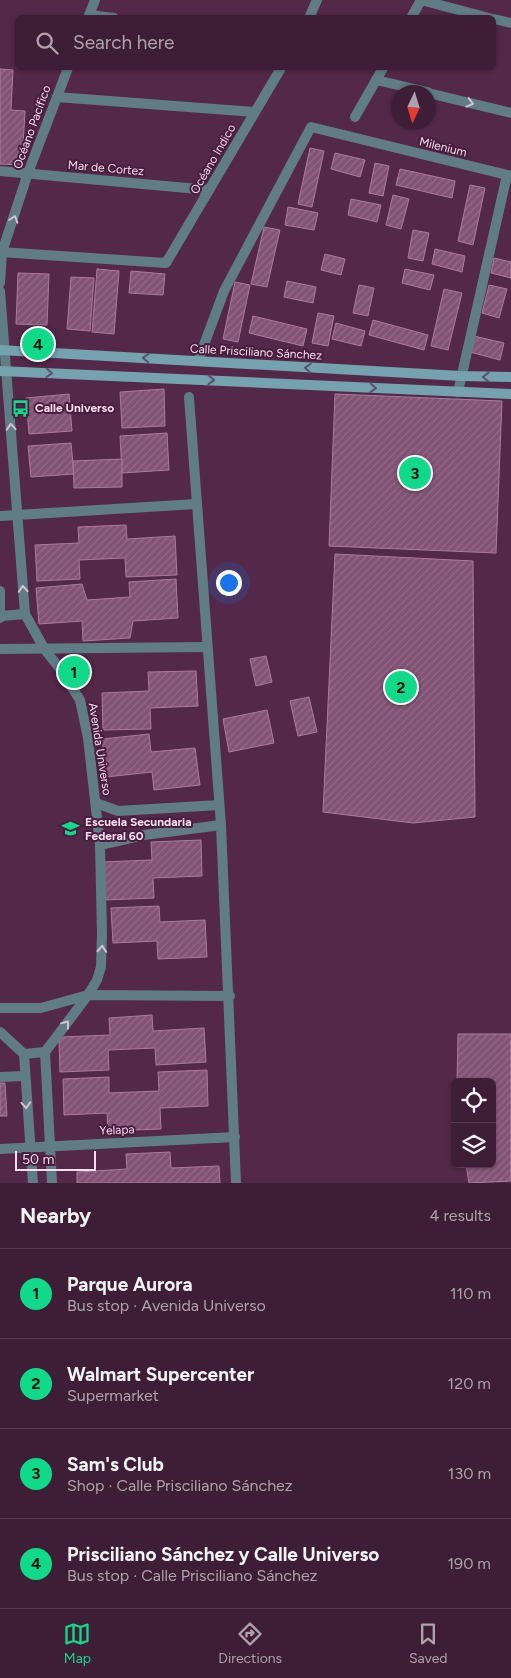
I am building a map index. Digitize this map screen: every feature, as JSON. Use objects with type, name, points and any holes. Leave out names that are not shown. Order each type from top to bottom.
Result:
[{"type":"main road","name":"Calle Prisciliano Sánchez","points":[[2,351],[461,376],[511,377]]},
{"type":"main road","points":[[3,371],[511,394]]},
{"type":"street","points":[[89,15],[94,0]]},
{"type":"street","points":[[310,15],[317,0]]},
{"type":"street","points":[[412,15],[420,0],[478,15]]},
{"type":"street","points":[[496,19],[511,23]]},
{"type":"street","name":"Océano Pacífico","points":[[0,283],[1,252],[28,173],[67,70]]},
{"type":"street","name":"Océano Indico","points":[[1,252],[166,263],[280,70]]},
{"type":"street","points":[[355,117],[382,70]]},
{"type":"street","points":[[376,80],[396,85]]},
{"type":"street","points":[[436,95],[511,113]]},
{"type":"street","points":[[56,97],[254,112]]},
{"type":"street","name":"Milenium","points":[[198,361],[224,292],[311,126],[509,176]]},
{"type":"street","name":"Mar de Cortez","points":[[0,171],[209,190]]},
{"type":"street","points":[[458,392],[509,176]]},
{"type":"street","points":[[0,291],[3,371],[18,515],[25,614],[0,617],[0,591]]},
{"type":"street","points":[[189,397],[221,825],[230,996],[236,1183]]},
{"type":"street","points":[[0,516],[196,504]]},
{"type":"street","name":"Avenida Universo","points":[[25,614],[45,650],[61,670],[80,700],[96,802],[100,845],[102,934],[100,968],[97,980],[45,1052]]},
{"type":"street","points":[[0,649],[207,647]]},
{"type":"street","points":[[96,802],[118,811],[219,805]]},
{"type":"street","points":[[100,845],[144,835],[221,825]]},
{"type":"street","points":[[0,1008],[41,1008],[88,995],[230,996]]},
{"type":"street","points":[[0,1032],[24,1054],[24,1076],[33,1183]]},
{"type":"street","points":[[24,1054],[45,1052],[52,1183]]},
{"type":"street","points":[[0,1077],[24,1076]]},
{"type":"street","name":"Yelapa","points":[[0,1149],[235,1137]]},
{"type":"building","points":[[0,69],[13,70],[11,110],[25,111],[22,165],[0,164]]},
{"type":"building","points":[[310,148],[324,151],[312,207],[298,204]]},
{"type":"building","points":[[335,153],[365,160],[360,177],[331,169]]},
{"type":"building","points":[[375,163],[389,166],[383,196],[369,193]]},
{"type":"building","points":[[400,169],[455,181],[452,198],[396,185]]},
{"type":"building","points":[[470,185],[485,188],[473,245],[458,241]]},
{"type":"building","points":[[393,195],[409,199],[401,229],[386,225]]},
{"type":"building","points":[[351,199],[381,205],[377,222],[348,215]]},
{"type":"building","points":[[288,207],[318,213],[314,230],[285,225]]},
{"type":"building","points":[[264,227],[280,230],[267,287],[251,284]]},
{"type":"building","points":[[413,230],[429,233],[423,261],[408,258]]},
{"type":"building","points":[[435,249],[465,256],[462,272],[432,264]]},
{"type":"building","points":[[325,254],[345,259],[341,275],[321,270]]},
{"type":"building","points":[[494,258],[511,262],[511,278],[491,273]]},
{"type":"building","points":[[97,269],[119,271],[114,334],[92,332]]},
{"type":"building","points":[[405,269],[434,275],[430,290],[402,283]]},
{"type":"building","points":[[131,271],[165,274],[163,295],[129,293]]},
{"type":"building","points":[[18,273],[49,274],[47,325],[16,324]]},
{"type":"building","points":[[71,277],[94,278],[90,331],[67,329]]},
{"type":"building","points":[[287,281],[316,287],[313,303],[284,297]]},
{"type":"building","points":[[235,282],[250,285],[238,342],[223,339]]},
{"type":"building","points":[[359,285],[374,288],[368,316],[353,313]]},
{"type":"building","points":[[489,285],[507,289],[499,318],[482,313]]},
{"type":"building","points":[[444,289],[462,293],[448,350],[431,346]]},
{"type":"building","points":[[318,313],[334,316],[328,346],[312,343]]},
{"type":"building","points":[[253,316],[307,329],[303,346],[249,333]]},
{"type":"building","points":[[373,320],[428,335],[424,350],[369,335]]},
{"type":"building","points":[[336,323],[365,331],[361,346],[332,339]]},
{"type":"building","points":[[474,336],[504,343],[500,360],[470,352]]},
{"type":"building","points":[[164,389],[165,426],[122,428],[120,392]]},
{"type":"building","points":[[69,394],[72,431],[29,434],[26,398]]},
{"type":"building","points":[[335,394],[502,401],[496,553],[329,546]]},
{"type":"building","points":[[167,433],[169,470],[122,473],[120,436]]},
{"type":"building","points":[[71,443],[74,474],[31,477],[28,446]]},
{"type":"building","points":[[122,459],[122,487],[74,488],[73,461]]},
{"type":"building","points":[[126,525],[127,539],[175,536],[177,575],[126,577],[125,558],[79,560],[80,579],[37,581],[35,545],[79,543],[78,527]]},
{"type":"building","points":[[335,554],[473,561],[475,817],[413,823],[323,812]]},
{"type":"building","points":[[176,579],[178,618],[133,621],[130,638],[83,641],[82,621],[39,624],[36,588],[82,584],[87,600],[130,597],[129,582]]},
{"type":"building","points":[[266,656],[272,682],[256,686],[250,659]]},
{"type":"building","points":[[196,671],[198,706],[150,708],[151,729],[103,730],[102,693],[149,691],[148,672]]},
{"type":"building","points":[[309,697],[317,732],[298,736],[290,701]]},
{"type":"building","points":[[267,710],[274,743],[229,752],[223,719]]},
{"type":"building","points":[[149,734],[151,752],[195,748],[200,785],[154,790],[152,772],[106,777],[102,739]]},
{"type":"building","points":[[201,840],[202,876],[153,878],[154,898],[104,900],[102,862],[152,860],[151,842]]},
{"type":"building","points":[[159,906],[160,922],[205,920],[207,957],[158,959],[157,941],[113,943],[111,908]]},
{"type":"building","points":[[152,1015],[153,1031],[204,1028],[206,1062],[156,1065],[155,1048],[108,1050],[109,1070],[60,1072],[59,1042],[62,1037],[110,1035],[109,1018]]},
{"type":"building","points":[[458,1034],[511,1034],[511,1181],[469,1183],[467,1168],[496,1168],[496,1078],[457,1078]]},
{"type":"building","points":[[207,1070],[208,1106],[160,1108],[161,1129],[108,1131],[107,1113],[64,1115],[63,1079],[109,1077],[109,1093],[159,1091],[158,1072]]},
{"type":"building","points":[[0,1083],[5,1083],[7,1116],[0,1116]]},
{"type":"building","points":[[170,1152],[171,1168],[219,1166],[220,1183],[77,1183],[77,1172],[127,1169],[126,1154]]},
{"type":"place","name":"Prisciliano Sánchez y Calle Universo","points":[[38,344]]},
{"type":"place","name":"Calle Universo","points":[[21,408]]},
{"type":"place","name":"Sam's Club","points":[[415,473]]},
{"type":"place","name":"Parque Aurora","points":[[74,672]]},
{"type":"place","name":"Walmart Supercenter","points":[[401,687]]},
{"type":"place","name":"Escuela Secundaria Federal 60","points":[[71,829]]}]
